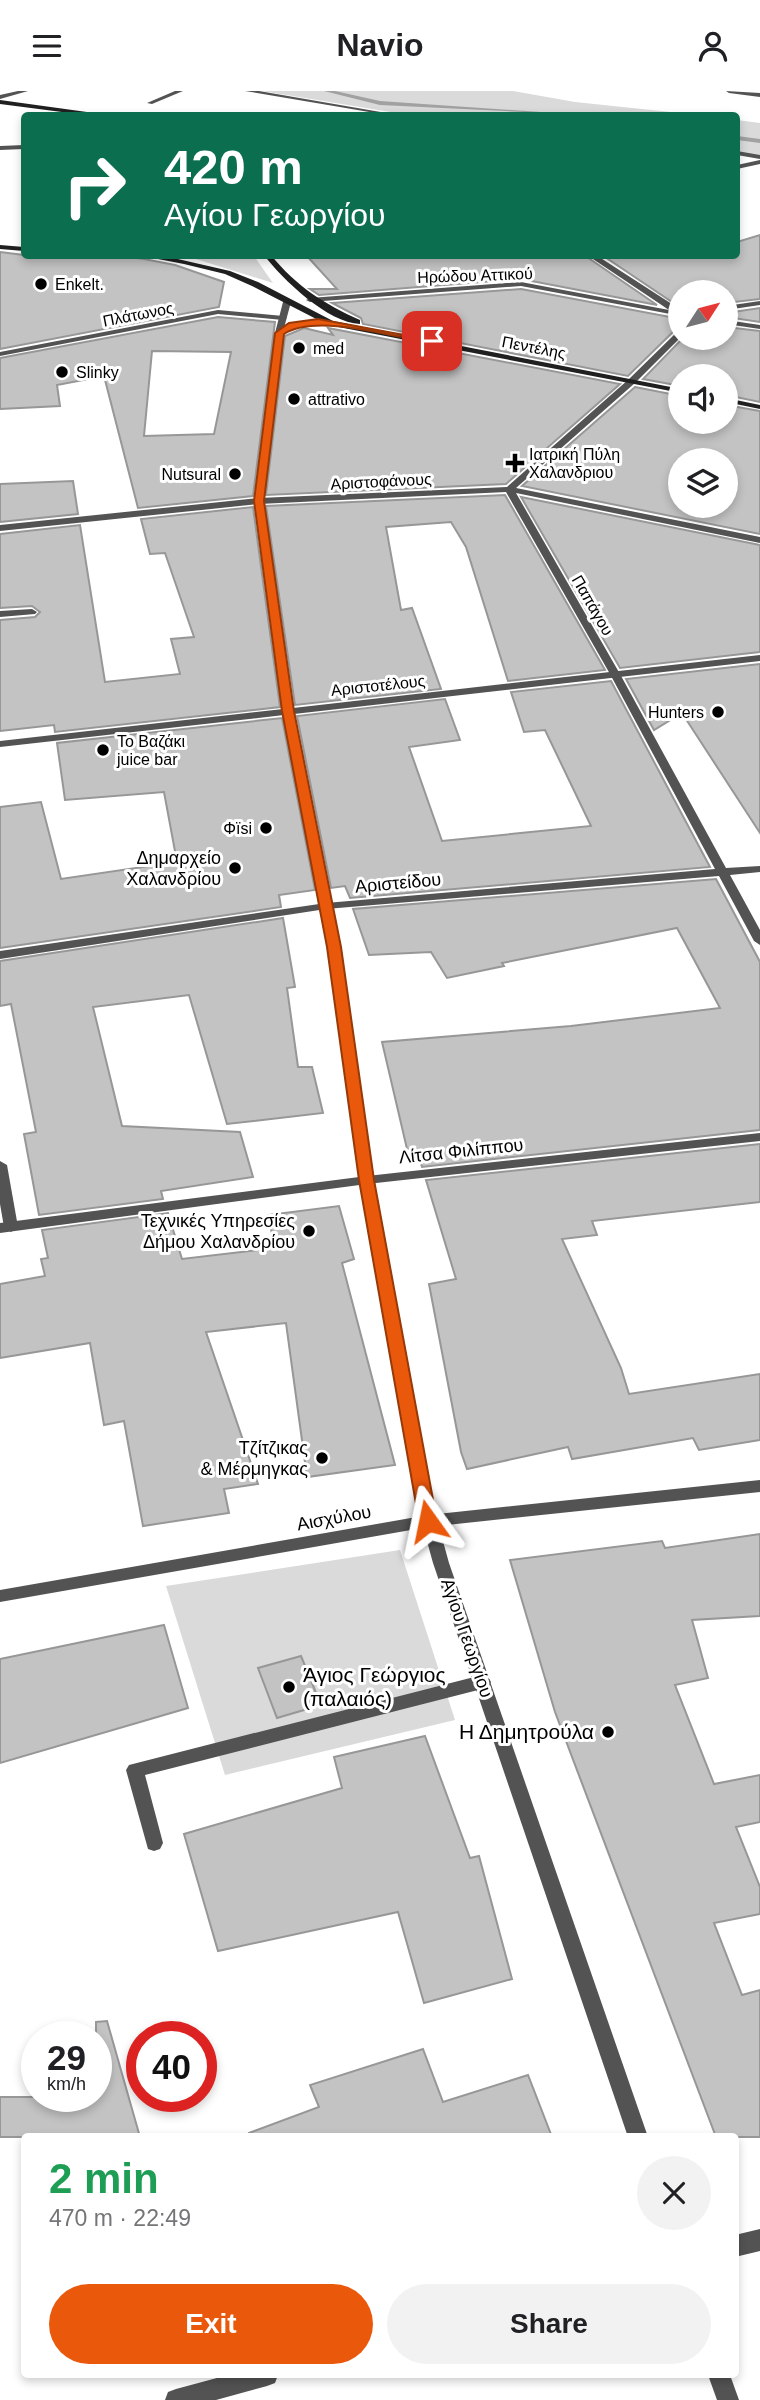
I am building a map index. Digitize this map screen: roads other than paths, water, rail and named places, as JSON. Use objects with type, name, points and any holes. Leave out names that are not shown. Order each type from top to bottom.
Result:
[{"type":"main road","points":[[0,102],[72,112]]},
{"type":"main road","points":[[0,247],[21,249]]},
{"type":"main road","points":[[171,259],[218,270],[253,283],[331,323],[382,331]]},
{"type":"main road","points":[[270,259],[288,282],[310,300],[382,331]]},
{"type":"main road","points":[[287,302],[288,282]]},
{"type":"main road","name":"Πεντέλης","points":[[382,331],[668,388]]},
{"type":"main road","points":[[738,402],[760,407]]},
{"type":"street","points":[[0,97],[25,91]]},
{"type":"street","points":[[150,103],[180,91]]},
{"type":"street","points":[[248,91],[375,112]]},
{"type":"street","points":[[729,91],[760,95]]},
{"type":"street","points":[[0,148],[21,147]]},
{"type":"street","points":[[740,154],[760,160]]},
{"type":"street","points":[[740,166],[760,160]]},
{"type":"street","points":[[596,259],[668,306]]},
{"type":"street","name":"Ηρώδου Αττικού","points":[[310,300],[521,284],[668,312]]},
{"type":"street","name":"Αγίου Γεωργίου","points":[[287,302],[279,333],[259,501],[288,711],[326,906],[367,1180],[428,1521],[637,2133]]},
{"type":"street","points":[[738,306],[760,303]]},
{"type":"street","name":"Πλάτωνος","points":[[0,354],[218,312],[283,318]]},
{"type":"street","points":[[279,333],[298,324],[331,323]]},
{"type":"street","points":[[738,324],[760,327]]},
{"type":"street","points":[[509,489],[632,381],[668,346]]},
{"type":"street","name":"Αριστοφάνους","points":[[0,528],[259,501],[509,489],[760,540]]},
{"type":"street","name":"Παπάγου","points":[[509,489],[615,674],[760,941]]},
{"type":"street","points":[[0,614],[32,612]]},
{"type":"street","name":"Αριστοτέλους","points":[[0,744],[760,658]]},
{"type":"street","name":"Αριστείδου","points":[[0,955],[326,906],[760,869]]},
{"type":"street","name":"Λίτσα Φιλίππου","points":[[6,1227],[367,1180],[760,1137]]},
{"type":"street","points":[[0,1165],[6,1227]]},
{"type":"street","name":"Αισχύλου","points":[[0,1596],[428,1521],[760,1486]]},
{"type":"street","points":[[154,1843],[135,1770],[482,1682]]},
{"type":"street","points":[[739,2245],[760,2240]]},
{"type":"street","points":[[176,2400],[256,2378]]},
{"type":"street","points":[[720,2378],[728,2400]]},
{"type":"waterway","points":[[327,91],[380,103],[532,112]]},
{"type":"waterway","points":[[740,138],[760,141]]},
{"type":"place","name":"Enkelt.","points":[[41,284]]},
{"type":"place","name":"med","points":[[299,348]]},
{"type":"place","name":"Slinky","points":[[62,372]]},
{"type":"place","name":"attrativo","points":[[294,399]]},
{"type":"place","name":"Ιατρική Πύλη Χαλανδριου","points":[[515,463]]},
{"type":"place","name":"Nutsural","points":[[235,474]]},
{"type":"place","name":"Hunters","points":[[718,712]]},
{"type":"place","name":"Το Βαζάκι juice bar","points":[[103,750]]},
{"type":"place","name":"Φïsi","points":[[266,828]]},
{"type":"place","name":"Δημαρχείο Χαλανδρίου","points":[[235,868]]},
{"type":"place","name":"Τεχνικές Υπηρεσίες Δήμου Χαλανδρίου","points":[[309,1231]]},
{"type":"place","name":"Τζίτζικας & Μέρμηγκας","points":[[322,1458]]},
{"type":"place","name":"Άγιος Γεώργιος (παλαιός)","points":[[289,1687]]},
{"type":"place","name":"Η Δημητρούλα","points":[[608,1732]]}]
